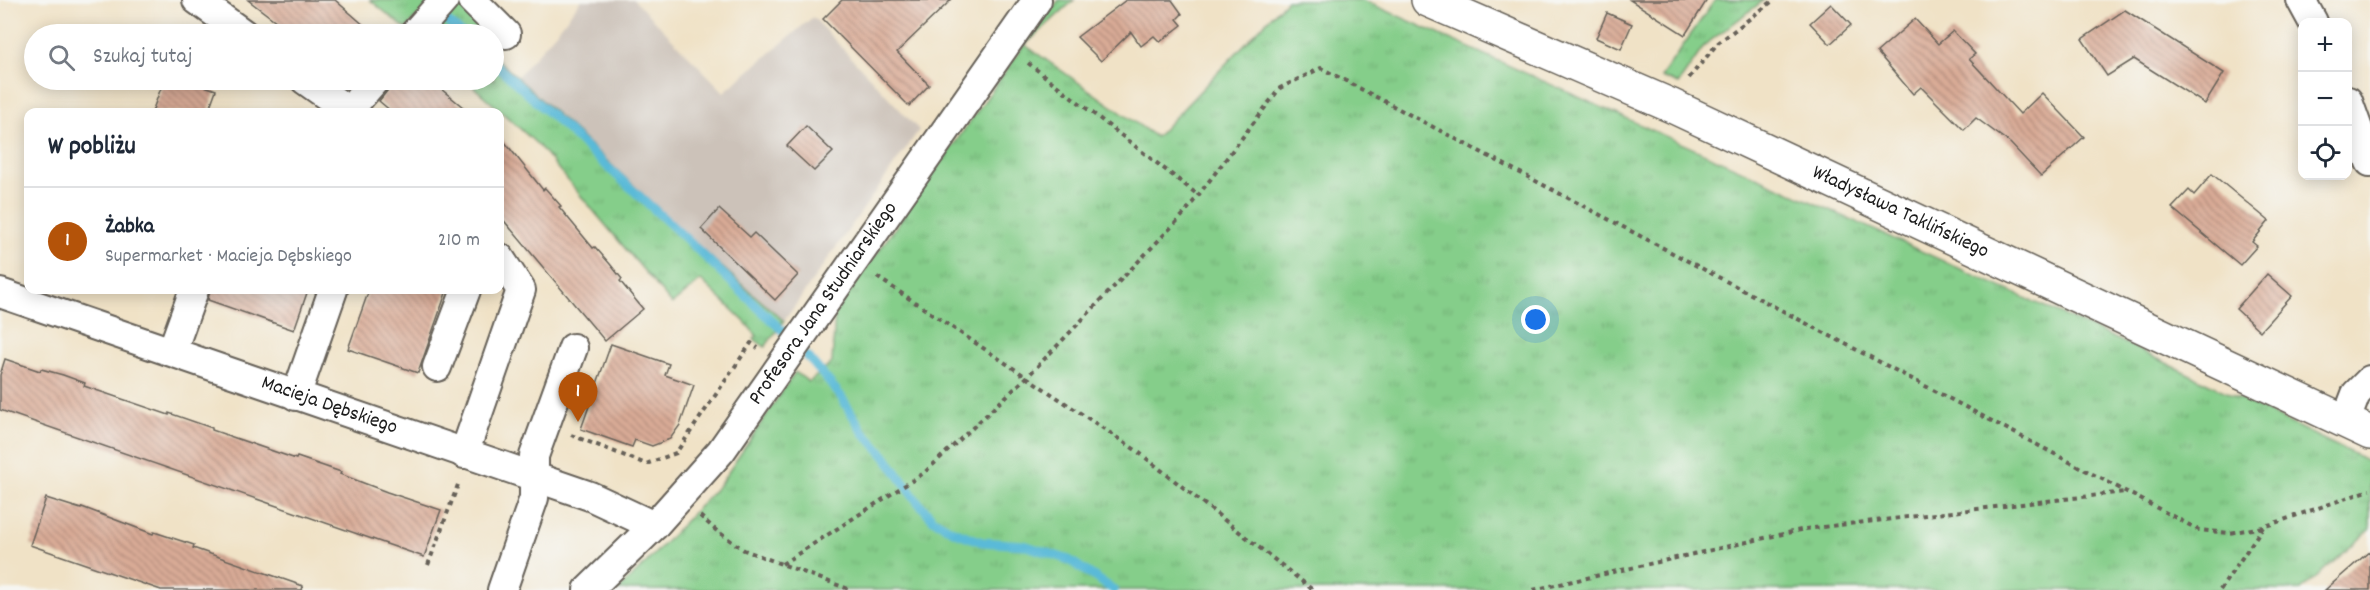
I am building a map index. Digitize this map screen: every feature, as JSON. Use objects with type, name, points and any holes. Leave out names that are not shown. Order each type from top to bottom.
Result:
[{"type":"street","points":[[196,0],[230,24]]},
{"type":"street","points":[[423,24],[444,0]]},
{"type":"street","points":[[472,0],[497,24]]},
{"type":"street","name":"Profesora Jana Studniarskiego","points":[[588,590],[682,497],[721,451],[1037,0]]},
{"type":"street","name":"Władysława Taklińskiego","points":[[1428,0],[1672,106],[2361,428]]},
{"type":"street","points":[[2301,0],[2311,18]]},
{"type":"street","points":[[504,31],[507,34]]},
{"type":"street","points":[[319,90],[344,108]]},
{"type":"street","points":[[352,108],[367,90]]},
{"type":"street","points":[[2352,112],[2370,162]]},
{"type":"street","points":[[464,454],[521,290],[504,264]]},
{"type":"street","name":"Macieja Dębskiego","points":[[0,293],[590,496],[654,526]]},
{"type":"street","points":[[172,351],[193,294]]},
{"type":"street","points":[[296,396],[332,294]]},
{"type":"street","points":[[437,367],[464,294]]},
{"type":"street","points":[[502,590],[534,498],[534,456],[573,348]]},
{"type":"street","points":[[2361,428],[2356,394],[2370,380]]},
{"type":"path","points":[[1672,106],[1682,87],[1718,43],[1774,0]]},
{"type":"path","points":[[1006,45],[1198,195]]},
{"type":"path","points":[[782,564],[924,473],[1027,377],[1184,214],[1280,88],[1321,68],[2199,530],[2229,533],[2263,527],[2370,490]]},
{"type":"path","points":[[854,261],[1137,451],[1313,590]]},
{"type":"path","points":[[545,424],[646,464],[676,453],[751,343],[763,352]]},
{"type":"path","points":[[1533,590],[1805,529],[2126,492]]},
{"type":"path","points":[[682,497],[717,531],[744,550],[851,590]]},
{"type":"path","points":[[2220,590],[2263,527]]},
{"type":"shaded area","points":[[581,0],[634,0],[724,92],[813,17],[919,130],[784,321],[715,261],[516,78]]},
{"type":"green space","points":[[370,0],[432,0],[410,24],[400,24]]},
{"type":"green space","points":[[459,0],[487,24],[439,24]]},
{"type":"green space","points":[[1059,0],[1074,0],[1025,45],[1156,137],[1287,0],[1363,0],[2121,341],[2370,462],[2370,530],[2301,590],[618,590],[721,483],[795,372],[809,382],[832,363],[835,313],[1024,45]]},
{"type":"green space","points":[[1715,0],[1764,0],[1705,45],[1678,84],[1661,77]]},
{"type":"green space","points":[[504,65],[715,261],[784,321],[765,347],[754,339],[757,336],[744,321],[701,280],[672,304],[538,145],[504,114],[504,108],[497,108],[477,90],[504,90]]},
{"type":"building","points":[[248,0],[335,0],[363,24],[280,24]]},
{"type":"building","points":[[842,0],[951,0],[897,52],[929,85],[909,106],[823,19]]},
{"type":"building","points":[[1126,0],[1172,0],[1182,14],[1177,19],[1182,25],[1160,42],[1154,36],[1141,46],[1131,32],[1101,61],[1077,37]]},
{"type":"building","points":[[1630,0],[1707,0],[1685,35]]},
{"type":"building","points":[[1831,4],[1851,25],[1830,44],[1810,23]]},
{"type":"building","points":[[2125,10],[2224,73],[2205,104],[2134,59],[2107,76],[2082,39]]},
{"type":"building","points":[[1607,13],[1632,24],[1621,49],[1596,38]]},
{"type":"building","points":[[1915,19],[1938,44],[1953,31],[1975,54],[1969,59],[2020,114],[2042,93],[2084,137],[2041,176],[2010,143],[1976,118],[1964,130],[1921,87],[1913,94],[1877,52]]},
{"type":"building","points":[[160,90],[216,90],[209,108],[154,108]]},
{"type":"building","points":[[388,90],[442,90],[464,108],[387,108],[379,101]]},
{"type":"building","points":[[806,126],[833,152],[814,171],[787,146]]},
{"type":"building","points":[[504,141],[543,190],[545,188],[593,248],[595,247],[610,264],[622,279],[620,281],[643,309],[605,341],[504,221]]},
{"type":"building","points":[[2212,174],[2269,221],[2252,242],[2257,246],[2240,265],[2172,208],[2189,190],[2194,195]]},
{"type":"building","points":[[719,209],[750,237],[754,233],[798,275],[775,300],[701,229]]},
{"type":"building","points":[[2267,274],[2292,296],[2260,331],[2236,309]]},
{"type":"building","points":[[209,294],[307,294],[294,330],[208,300]]},
{"type":"building","points":[[368,294],[446,294],[418,373],[348,349]]},
{"type":"building","points":[[611,344],[669,364],[665,375],[694,385],[680,425],[670,439],[652,446],[635,440],[632,447],[581,429]]},
{"type":"building","points":[[5,359],[40,371],[41,369],[63,375],[85,383],[84,386],[169,415],[169,413],[296,459],[297,457],[341,472],[340,474],[387,492],[441,510],[424,557],[0,410],[0,375]]},
{"type":"building","points":[[46,498],[81,509],[82,507],[153,534],[154,532],[194,545],[193,548],[303,586],[302,590],[161,590],[30,545]]},
{"type":"building","points":[[2370,551],[2370,590],[2325,590]]},
{"type":"waterway","points":[[504,72],[785,333]]},
{"type":"waterway","points":[[807,356],[840,395],[864,433],[885,456],[917,501],[933,519],[953,531],[982,542],[1024,545],[1069,560],[1114,590]]},
{"type":"place","name":"Żabka","points":[[578,422]]}]
